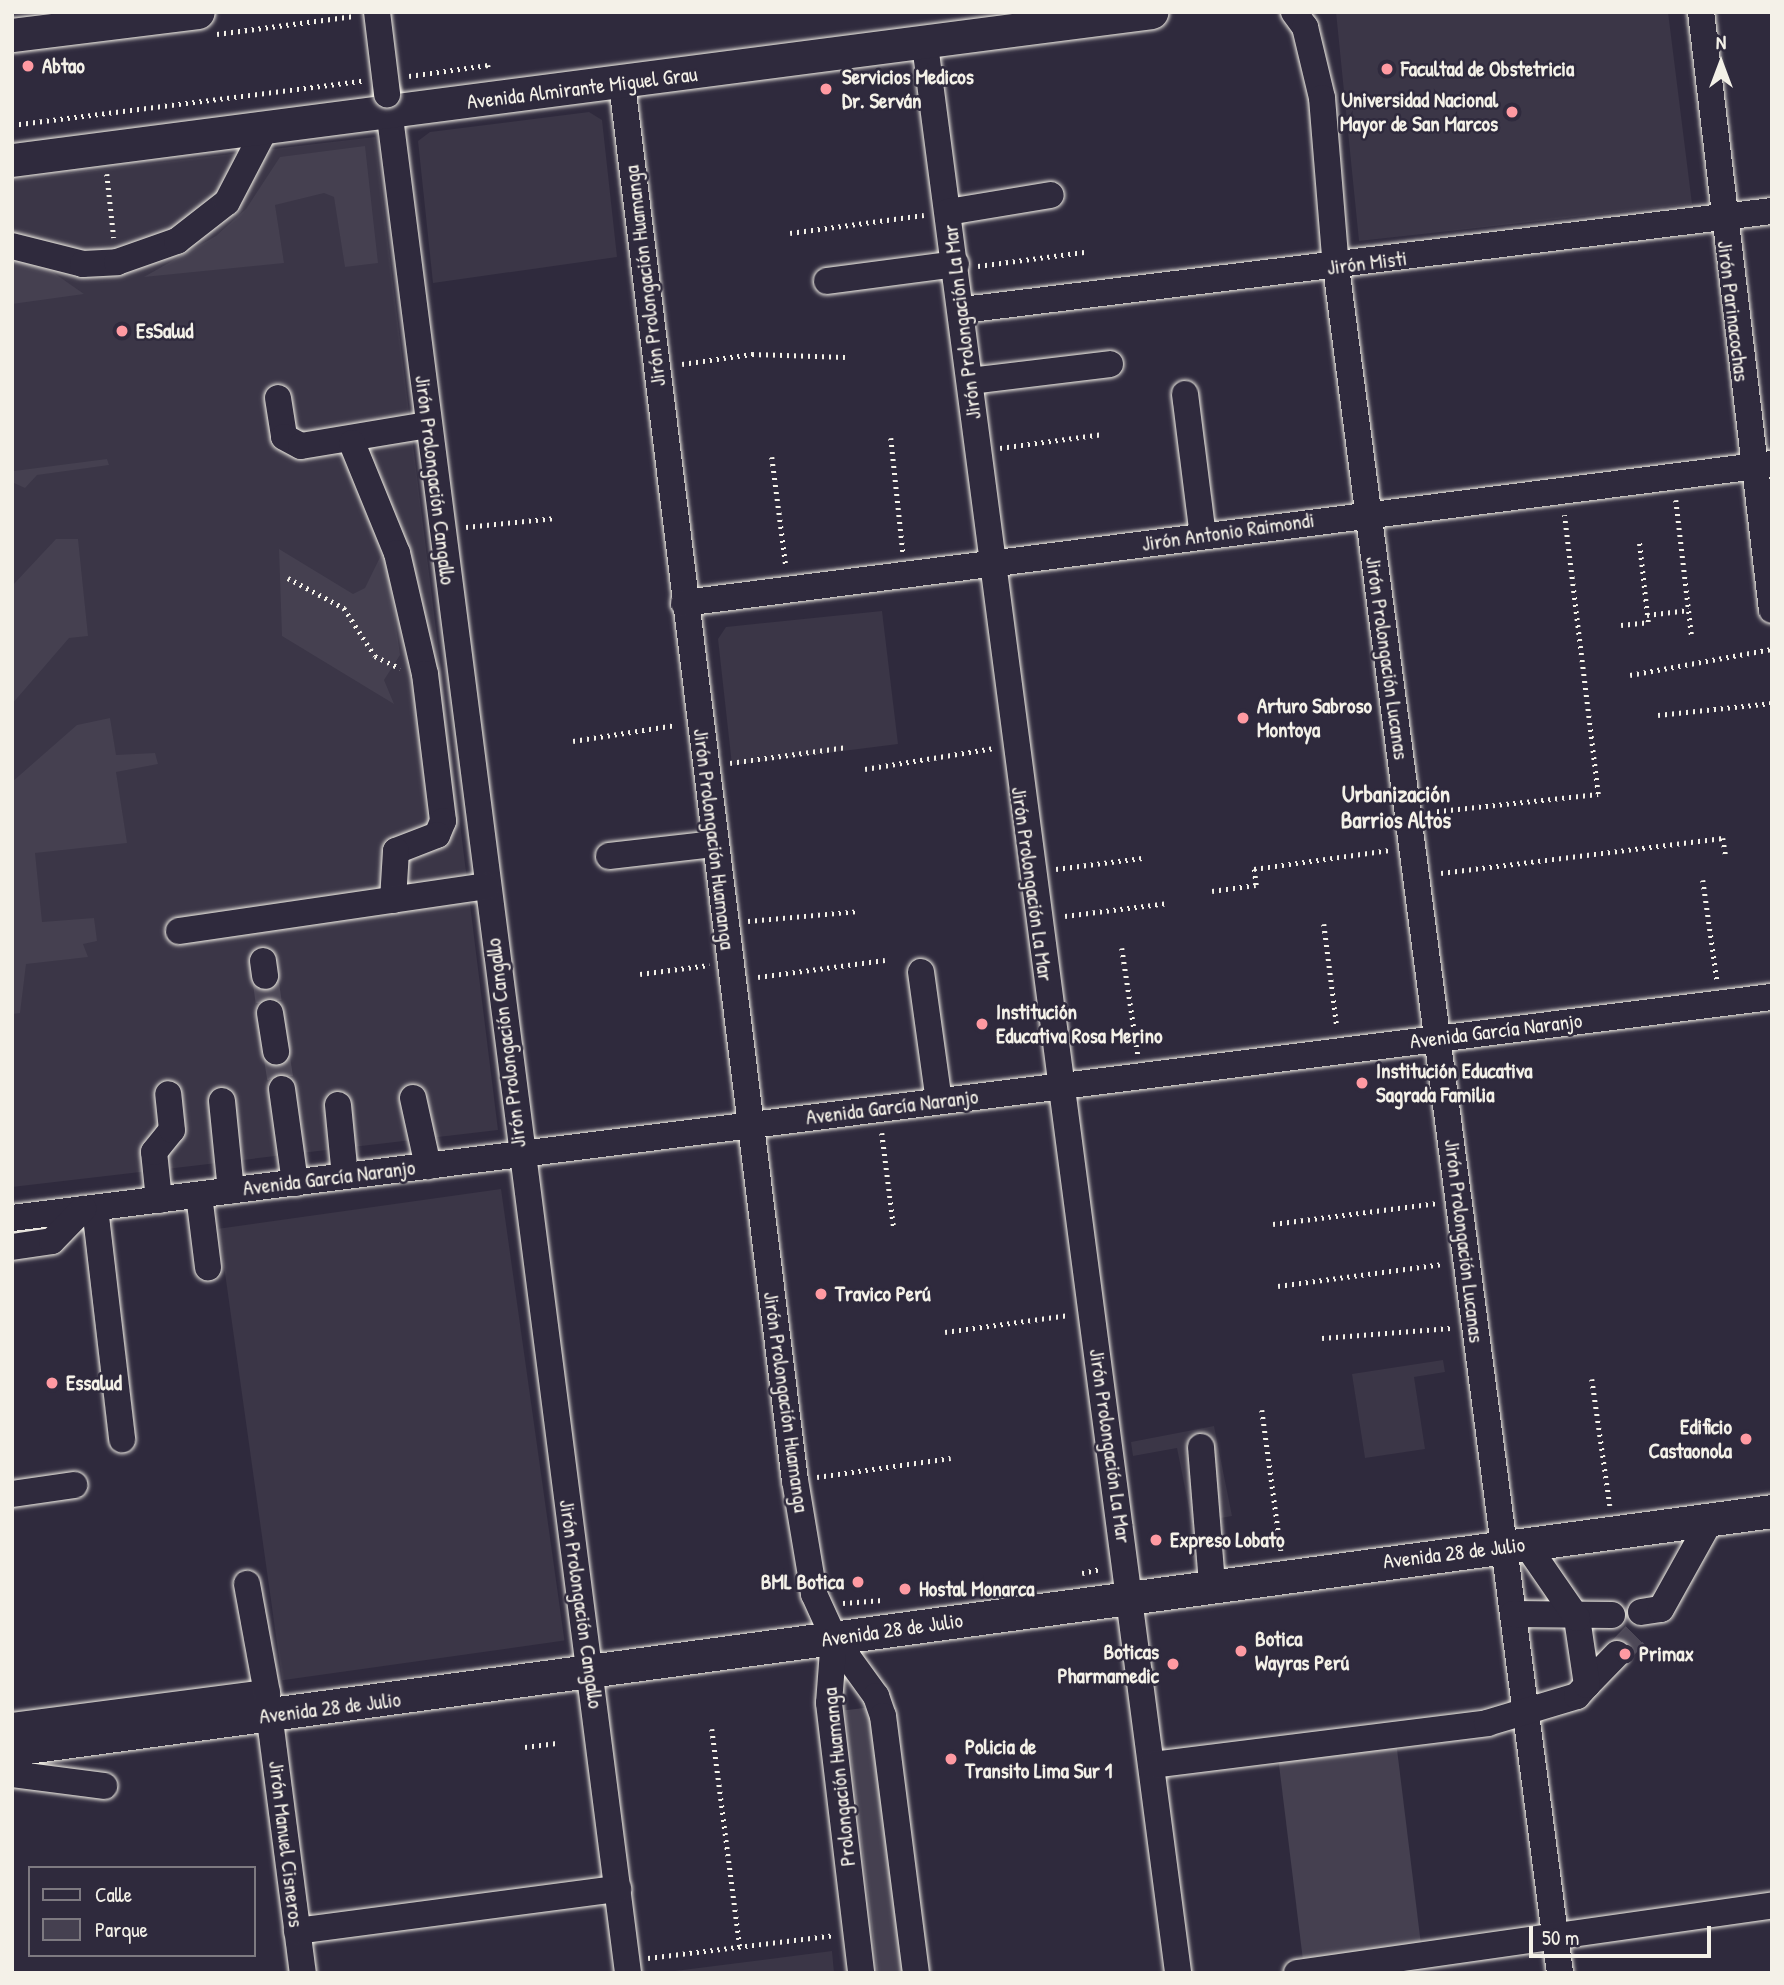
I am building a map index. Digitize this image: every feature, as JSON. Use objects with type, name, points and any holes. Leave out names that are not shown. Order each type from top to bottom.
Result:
[{"type":"main road","points":[[12,35],[198,12]]},
{"type":"main road","name":"Avenida Almirante Miguel Grau","points":[[12,160],[265,129],[390,90],[622,84],[925,45],[1151,12]]},
{"type":"main road","name":"Avenida 28 de Julio","points":[[12,1749],[268,1704],[592,1673],[1212,1584],[1772,1511]]},
{"type":"street","name":"Jirón Prolongación Cangallo","points":[[377,12],[390,90],[428,425],[519,1154],[592,1673],[627,1967]]},
{"type":"street","name":"Jirón Prolongación Lucanas","points":[[1294,12],[1305,27],[1322,98],[1336,267],[1466,1261],[1475,1326],[1515,1545],[1513,1614],[1560,1973]]},
{"type":"street","name":"Jirón Parinacochas","points":[[1701,12],[1721,217],[1763,466],[1772,610]]},
{"type":"street","name":"Jirón Prolongación La Mar","points":[[925,45],[962,310],[989,566],[1126,1563],[1178,1973]]},
{"type":"street","name":"Jirón Prolongación Huamanga","points":[[622,84],[684,603],[795,1480],[814,1594],[834,1638]]},
{"type":"street","points":[[12,246],[50,259],[117,262],[158,250],[204,224],[246,175],[265,129]]},
{"type":"street","points":[[948,212],[1051,195]]},
{"type":"street","name":"Jirón Misti","points":[[962,310],[1336,267],[1772,211]]},
{"type":"street","points":[[827,281],[956,267]]},
{"type":"street","points":[[970,381],[1110,364]]},
{"type":"street","points":[[1185,394],[1203,536]]},
{"type":"street","points":[[278,398],[284,437],[292,443],[352,443],[428,425]]},
{"type":"street","points":[[352,443],[397,553],[425,674],[443,826],[432,838],[396,851],[393,900]]},
{"type":"street","name":"Jirón Antonio Raimondi","points":[[684,603],[989,566],[1368,512],[1763,466]]},
{"type":"street","points":[[609,856],[715,844]]},
{"type":"street","points":[[179,932],[486,887]]},
{"type":"street","points":[[921,972],[939,1101]]},
{"type":"street","name":"Avenida García Naranjo","points":[[12,1218],[1772,997]]},
{"type":"street","points":[[270,1013],[276,1052]]},
{"type":"street","points":[[282,1088],[295,1182]]},
{"type":"street","points":[[159,1200],[154,1152],[172,1130],[168,1094]]},
{"type":"street","points":[[413,1098],[428,1166]]},
{"type":"street","points":[[222,1101],[232,1191]]},
{"type":"street","points":[[338,1105],[345,1176]]},
{"type":"street","points":[[199,1195],[208,1267]]},
{"type":"street","points":[[12,1247],[52,1241],[89,1209]]},
{"type":"street","points":[[89,1209],[122,1439]]},
{"type":"street","points":[[1201,1447],[1212,1584]]},
{"type":"street","points":[[12,1494],[74,1485]]},
{"type":"street","points":[[1649,1616],[1711,1519]]},
{"type":"street","points":[[1515,1545],[1577,1618],[1587,1685]]},
{"type":"street","name":"Jirón Manuel Cisneros","points":[[247,1584],[268,1704],[303,1973]]},
{"type":"street","points":[[1513,1614],[1577,1618],[1612,1615]]},
{"type":"street","name":"Prolongación Huamanga","points":[[834,1638],[828,1703],[861,1973]]},
{"type":"street","name":"Prolongación Huamanga","points":[[834,1638],[876,1696],[883,1716],[916,1973]]},
{"type":"street","points":[[1152,1765],[1526,1716],[1577,1696],[1617,1654]]},
{"type":"street","points":[[12,1726],[268,1704]]},
{"type":"street","points":[[12,1774],[104,1786]]},
{"type":"street","points":[[297,1931],[618,1889]]},
{"type":"street","points":[[1297,1973],[1360,1968],[1555,1936],[1772,1905]]},
{"type":"path","points":[[12,125],[390,90],[488,65]]},
{"type":"path","points":[[104,149],[117,262]]},
{"type":"path","points":[[790,233],[948,212]]},
{"type":"path","points":[[956,267],[1084,252]]},
{"type":"path","points":[[656,368],[752,354],[845,357]]},
{"type":"path","points":[[977,451],[1103,434]]},
{"type":"path","points":[[891,438],[906,576]]},
{"type":"path","points":[[772,457],[789,590]]},
{"type":"path","points":[[1674,476],[1692,638]]},
{"type":"path","points":[[1408,815],[1598,794],[1561,489]]},
{"type":"path","points":[[441,530],[556,518]]},
{"type":"path","points":[[1621,625],[1648,622],[1639,541]]},
{"type":"path","points":[[288,578],[344,608],[384,663],[425,674]]},
{"type":"path","points":[[1647,614],[1689,610]]},
{"type":"path","points":[[1630,675],[1772,649]]},
{"type":"path","points":[[1658,715],[1772,703]]},
{"type":"path","points":[[573,741],[699,721]]},
{"type":"path","points":[[864,769],[1013,746]]},
{"type":"path","points":[[705,766],[847,747]]},
{"type":"path","points":[[1416,876],[1723,838],[1726,857]]},
{"type":"path","points":[[1212,891],[1256,885],[1254,869],[1412,847]]},
{"type":"path","points":[[1031,872],[1142,858]]},
{"type":"path","points":[[1703,880],[1720,1003]]},
{"type":"path","points":[[1037,920],[1168,903]]},
{"type":"path","points":[[725,923],[859,911]]},
{"type":"path","points":[[1324,924],[1340,1051]]},
{"type":"path","points":[[1122,948],[1141,1076]]},
{"type":"path","points":[[640,974],[731,971],[885,960]]},
{"type":"path","points":[[879,1109],[894,1229]]},
{"type":"path","points":[[1273,1224],[1458,1200]]},
{"type":"path","points":[[1278,1286],[1466,1261]]},
{"type":"path","points":[[945,1332],[1091,1312]]},
{"type":"path","points":[[1322,1338],[1475,1326]]},
{"type":"path","points":[[1592,1379],[1614,1532]]},
{"type":"path","points":[[1262,1410],[1284,1575]]},
{"type":"path","points":[[795,1480],[951,1458]]},
{"type":"path","points":[[1074,1575],[1126,1563]]},
{"type":"path","points":[[814,1594],[830,1604],[897,1599]]},
{"type":"path","points":[[712,1729],[740,1947]]},
{"type":"path","points":[[525,1747],[559,1743]]},
{"type":"path","points":[[627,1967],[740,1947],[855,1933]]},
{"type":"shaded area","name":"Universidad Nacional Mayor de San Marcos","points":[[1336,12],[1668,12],[1692,204],[1359,241]]},
{"type":"shaded area","points":[[589,112],[602,120],[617,257],[433,283],[418,141],[430,132]]},
{"type":"shaded area","points":[[375,137],[498,1130],[12,1187],[12,180]]},
{"type":"shaded area","points":[[882,611],[898,744],[732,765],[718,639],[726,627]]},
{"type":"shaded area","points":[[501,1189],[564,1641],[282,1680],[219,1229]]},
{"type":"shaded area","points":[[1443,1360],[1445,1372],[1414,1377],[1425,1449],[1365,1458],[1352,1374]]},
{"type":"shaded area","points":[[1214,1426],[1232,1516],[1192,1523],[1177,1448],[1133,1456],[1131,1442]]},
{"type":"shaded area","points":[[832,1951],[834,1973],[659,1973]]},
{"type":"green space","points":[[365,146],[378,263],[345,267],[334,197],[324,193],[275,205],[284,263],[144,277],[216,236],[246,209],[280,157]]},
{"type":"green space","points":[[12,259],[51,271],[84,294],[12,304]]},
{"type":"green space","points":[[107,459],[109,465],[37,475],[25,488],[14,483],[14,471]]},
{"type":"green space","points":[[56,539],[78,539],[88,636],[69,638],[12,704],[12,586]]},
{"type":"green space","points":[[385,547],[400,655],[384,680],[394,704],[282,636],[279,549],[353,594],[365,588]]},
{"type":"green space","points":[[110,718],[116,755],[155,753],[158,764],[116,772],[127,843],[35,853],[42,922],[94,918],[97,941],[83,944],[88,957],[26,964],[20,1013],[12,1014],[12,782],[77,725]]},
{"type":"green space","points":[[872,1707],[905,1973],[877,1973],[845,1710]]},
{"type":"green space","points":[[1395,1733],[1422,1955],[1304,1970],[1277,1748]]},
{"type":"tunnel","points":[[265,976],[270,1013]]},
{"type":"tunnel","points":[[276,1052],[282,1089]]},
{"type":"tunnel","points":[[1617,1654],[1643,1627]]},
{"type":"place","name":"Abtao","points":[[28,66]]},
{"type":"place","name":"Facultad de Obstetricia","points":[[1387,69]]},
{"type":"place","name":"Servicios Medicos Dr. Serván","points":[[826,89]]},
{"type":"place","name":"Universidad Nacional Mayor de San Marcos","points":[[1512,112]]},
{"type":"place","name":"EsSalud","points":[[122,331]]},
{"type":"place","name":"Arturo Sabroso Montoya","points":[[1243,718]]},
{"type":"place","name":"Institución Educativa Rosa Merino","points":[[982,1024]]},
{"type":"place","name":"Institución Educativa Sagrada Familia","points":[[1362,1083]]},
{"type":"place","name":"Travico Perú","points":[[821,1294]]},
{"type":"place","name":"Essalud","points":[[52,1383]]},
{"type":"place","name":"Edificio Castaonola","points":[[1746,1439]]},
{"type":"place","name":"Expreso Lobato","points":[[1156,1540]]},
{"type":"place","name":"BML Botica","points":[[858,1582]]},
{"type":"place","name":"Hostal Monarca","points":[[905,1589]]},
{"type":"place","name":"Botica Wayras Perú","points":[[1241,1651]]},
{"type":"place","name":"Primax","points":[[1625,1654]]},
{"type":"place","name":"Boticas Pharmamedic","points":[[1173,1664]]},
{"type":"place","name":"Policia de Transito Lima Sur 1","points":[[951,1759]]},
{"type":"district","name":"Urbanización Barrios Altos","points":[[1396,807]]}]
